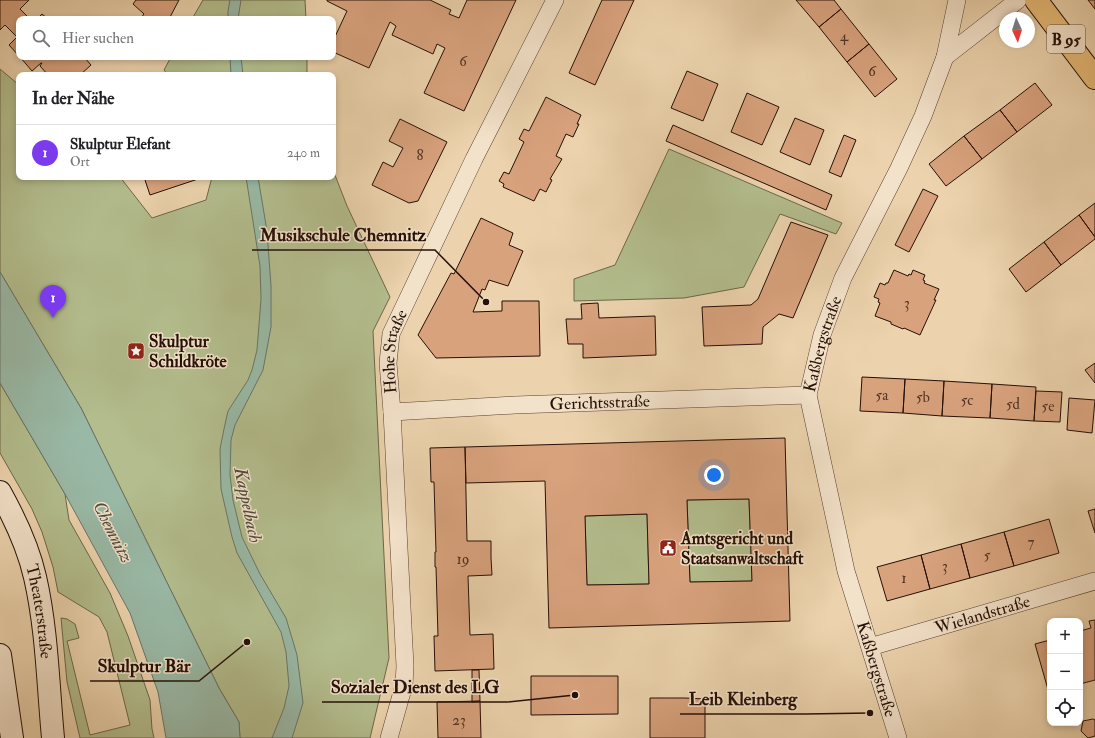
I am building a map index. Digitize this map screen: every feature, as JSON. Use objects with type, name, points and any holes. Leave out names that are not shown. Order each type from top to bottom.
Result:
[{"type":"main road","name":"B 95","points":[[1036,0],[1095,78]]},
{"type":"main road","name":"Theaterstraße","points":[[0,492],[20,528],[35,576],[44,634],[52,738]]},
{"type":"main road","points":[[0,655],[12,738]]},
{"type":"street","name":"Hohe Straße","points":[[389,738],[404,685],[405,666],[392,412],[388,362],[391,334],[474,159],[555,0]]},
{"type":"street","name":"Kaßbergstraße","points":[[898,738],[846,571],[808,395],[822,335],[843,278],[899,168],[920,122],[944,57],[957,0]]},
{"type":"street","points":[[944,57],[1018,0]]},
{"type":"street","name":"Gerichtsstraße","points":[[392,412],[522,405],[808,395]]},
{"type":"street","name":"Wielandstraße","points":[[870,647],[1095,581]]},
{"type":"shaded area","points":[[203,0],[305,0],[306,16],[194,16]]},
{"type":"shaded area","points":[[169,60],[307,60],[307,72],[166,72],[164,70]]},
{"type":"shaded area","points":[[0,69],[16,82],[16,180],[122,180],[152,218],[206,200],[211,180],[336,180],[336,178],[347,206],[390,297],[373,331],[389,658],[370,738],[240,738],[239,722],[219,688],[81,408],[0,272]]},
{"type":"shaded area","points":[[669,149],[842,223],[836,234],[780,214],[744,287],[684,298],[574,301],[574,279],[615,265]]},
{"type":"shaded area","points":[[0,383],[65,494],[69,520],[110,593],[128,636],[150,700],[154,738],[80,738],[67,682],[61,618],[67,619],[75,624],[79,638],[67,641],[90,735],[130,725],[107,632],[99,617],[58,592],[53,567],[42,532],[32,509],[0,453]]},
{"type":"shaded area","points":[[749,499],[752,581],[690,582],[687,500]]},
{"type":"shaded area","points":[[647,514],[649,584],[587,585],[585,516]]},
{"type":"water","points":[[230,0],[241,0],[238,16],[228,16]]},
{"type":"water","points":[[230,60],[241,60],[243,72],[231,72]]},
{"type":"water","points":[[246,180],[258,180],[267,231],[271,286],[271,327],[263,370],[235,425],[231,440],[230,475],[233,500],[242,537],[260,574],[286,618],[297,655],[303,703],[292,738],[272,738],[284,708],[289,686],[286,652],[281,632],[237,553],[221,489],[220,449],[228,411],[248,380],[257,350],[261,299],[260,266]]},
{"type":"water","name":"Chemnitz","points":[[0,272],[81,408],[219,688],[239,722],[240,738],[166,738],[158,692],[130,613],[65,494],[0,383]]},
{"type":"building","points":[[0,0],[29,0],[20,9],[27,16],[16,16],[16,36],[5,25],[0,30]]},
{"type":"building","points":[[136,0],[179,0],[171,16],[142,16],[144,14],[133,4]]},
{"type":"building","points":[[430,0],[451,10],[449,14],[459,18],[467,0],[516,0],[464,111],[424,93],[445,48],[437,44],[433,54],[392,35],[396,26],[390,22],[369,68],[336,53],[336,35],[347,11],[327,1]]},
{"type":"building","points":[[602,0],[634,0],[595,85],[569,73]]},
{"type":"building","points":[[796,0],[834,0],[841,9],[819,27]]},
{"type":"building","points":[[1088,0],[1095,0],[1095,9]]},
{"type":"building","points":[[841,9],[869,44],[847,62],[819,27]]},
{"type":"building","points":[[16,38],[16,53],[9,45]]},
{"type":"building","points":[[869,44],[897,79],[875,97],[847,62]]},
{"type":"building","points":[[23,60],[87,60],[91,65],[83,72],[45,72],[40,66],[41,63],[32,71]]},
{"type":"building","points":[[687,71],[718,84],[703,121],[671,108]]},
{"type":"building","points":[[1035,83],[1052,105],[1017,132],[1000,110]]},
{"type":"building","points":[[747,93],[779,107],[762,145],[731,132]]},
{"type":"building","points":[[546,97],[581,115],[573,137],[566,134],[556,156],[562,159],[550,179],[552,180],[546,192],[540,189],[534,201],[503,187],[504,184],[499,181],[504,172],[509,174],[524,142],[519,139],[524,129],[529,131]]},
{"type":"building","points":[[1000,110],[1017,132],[982,159],[964,136]]},
{"type":"building","points":[[795,118],[824,130],[810,165],[780,152]]},
{"type":"building","points":[[400,119],[447,142],[418,201],[409,203],[372,185],[383,162],[393,167],[403,148],[389,141]]},
{"type":"building","points":[[673,125],[832,195],[826,210],[666,141]]},
{"type":"building","points":[[844,135],[856,140],[841,177],[829,172]]},
{"type":"building","points":[[964,136],[982,159],[946,186],[929,164]]},
{"type":"building","points":[[145,180],[195,180],[150,195]]},
{"type":"building","points":[[923,189],[938,196],[909,252],[895,245]]},
{"type":"building","points":[[1095,203],[1095,237],[1079,215]]},
{"type":"building","points":[[1079,215],[1095,239],[1061,265],[1044,242]]},
{"type":"building","points":[[481,218],[513,233],[509,245],[523,251],[508,286],[489,280],[485,290],[482,289],[473,312],[502,311],[502,301],[539,301],[540,356],[436,358],[418,335],[451,273],[454,274]]},
{"type":"building","points":[[791,222],[828,235],[793,318],[779,314],[763,327],[762,344],[704,346],[702,307],[751,305],[758,299]]},
{"type":"building","points":[[1044,242],[1061,265],[1026,292],[1009,269]]},
{"type":"building","points":[[894,270],[908,276],[909,274],[911,275],[913,270],[925,275],[923,280],[925,281],[924,283],[939,289],[934,300],[936,300],[920,335],[875,316],[880,303],[878,302],[879,299],[874,297],[880,283],[885,285],[888,283]]},
{"type":"building","points":[[598,303],[599,318],[655,316],[656,355],[583,358],[583,344],[568,344],[566,319],[582,319],[581,304]]},
{"type":"building","points":[[1095,363],[1095,383],[1085,370]]},
{"type":"building","points":[[862,377],[905,379],[903,413],[860,411]]},
{"type":"building","points":[[905,379],[944,381],[942,416],[903,413]]},
{"type":"building","points":[[944,381],[992,384],[990,418],[942,416]]},
{"type":"building","points":[[992,384],[1036,387],[1034,421],[990,418]]},
{"type":"building","points":[[1036,391],[1062,392],[1060,422],[1034,421]]},
{"type":"building","points":[[1069,398],[1095,400],[1092,433],[1067,430]]},
{"type":"building","name":"Amtsgericht und Staatsanwaltschaft","points":[[785,438],[790,621],[549,628],[545,481],[466,483],[465,447]],"holes":[[[749,499],[752,581],[690,582],[687,500]],[[647,514],[649,584],[587,585],[585,516]]]},
{"type":"building","points":[[465,447],[467,541],[491,541],[492,575],[468,576],[470,635],[493,634],[494,669],[435,671],[434,636],[438,636],[435,567],[434,482],[431,482],[430,448]]},
{"type":"building","points":[[1095,509],[1095,533],[1088,511]]},
{"type":"building","points":[[1049,519],[1059,553],[1014,566],[1004,532]]},
{"type":"building","points":[[1004,532],[1014,566],[970,578],[961,544]]},
{"type":"building","points":[[961,544],[970,578],[930,589],[921,555]]},
{"type":"building","points":[[921,555],[930,589],[887,601],[877,567]]},
{"type":"building","points":[[1095,620],[1095,680],[1083,683],[1083,630],[1091,628],[1089,621]]},
{"type":"building","points":[[1047,641],[1047,686],[1035,644]]},
{"type":"building","points":[[472,670],[479,670],[480,701],[472,702]]},
{"type":"building","points":[[531,676],[618,676],[618,714],[531,715]]},
{"type":"building","points":[[650,698],[705,699],[705,738],[650,738]]},
{"type":"building","points":[[480,701],[481,738],[438,738],[437,702]]},
{"type":"building","points":[[1095,720],[1095,736],[1088,738],[1081,731],[1083,721]]},
{"type":"place","name":"Musikschule Chemnitz","points":[[486,302]]},
{"type":"place","name":"Skulptur Elefant","points":[[53,318]]},
{"type":"place","name":"Skulptur Schildkröte","points":[[136,351]]},
{"type":"place","name":"Amtsgericht und Staatsanwaltschaft","points":[[668,548]]},
{"type":"place","name":"Skulptur Bär","points":[[247,642]]},
{"type":"place","name":"Sozialer Dienst des LG","points":[[575,695]]},
{"type":"place","name":"Leib Kleinberg","points":[[870,713]]},
{"type":"water label","name":"Kappelbach","points":[[248,505]]}]
